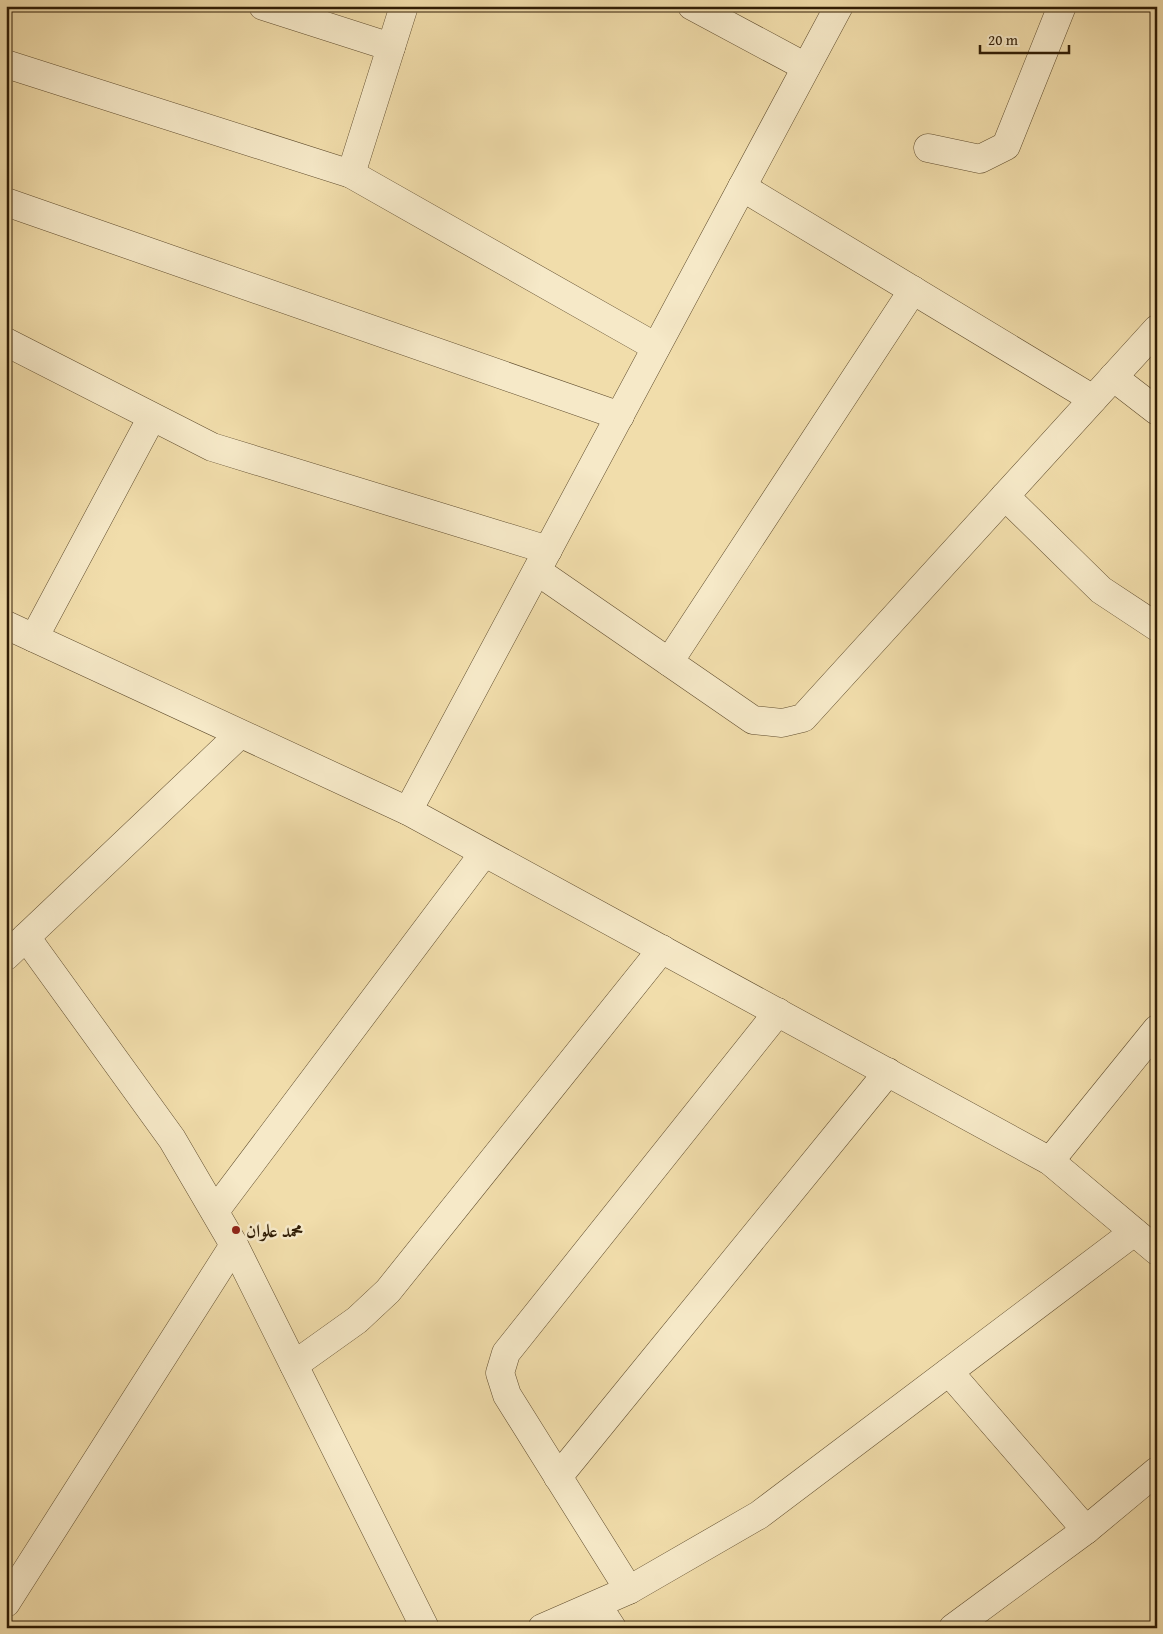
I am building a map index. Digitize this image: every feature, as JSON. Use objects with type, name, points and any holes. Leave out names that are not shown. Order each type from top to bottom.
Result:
[{"type":"street","points":[[263,6],[391,47]]},
{"type":"street","points":[[351,174],[404,6]]},
{"type":"street","points":[[692,6],[806,68]]},
{"type":"street","points":[[408,811],[839,6]]},
{"type":"street","points":[[928,148],[980,159],[1006,146],[1062,6]]},
{"type":"street","points":[[6,64],[351,174],[656,347]]},
{"type":"street","points":[[742,187],[1093,398]]},
{"type":"street","points":[[6,202],[620,416]]},
{"type":"street","points":[[669,662],[913,290]]},
{"type":"street","points":[[6,342],[212,447],[543,561],[669,662],[753,720],[782,723],[803,718],[1157,328]]},
{"type":"street","points":[[1113,377],[1157,411]]},
{"type":"street","points":[[34,638],[152,417]]},
{"type":"street","points":[[1005,496],[1101,590],[1157,627]]},
{"type":"street","points":[[6,625],[408,811],[778,1012],[1050,1161],[1157,1251]]},
{"type":"street","points":[[6,956],[240,734]]},
{"type":"street","points":[[214,1211],[484,853]]},
{"type":"street","points":[[26,937],[172,1139],[234,1245],[426,1628]]},
{"type":"street","points":[[294,1364],[357,1320],[388,1291],[662,949]]},
{"type":"street","points":[[629,1590],[507,1395],[500,1373],[506,1353],[778,1012]]},
{"type":"street","points":[[1050,1161],[1157,1029]]},
{"type":"street","points":[[558,1477],[888,1072]]},
{"type":"street","points":[[542,1628],[629,1590],[759,1515],[1134,1232]]},
{"type":"street","points":[[6,1603],[234,1245]]},
{"type":"street","points":[[949,1372],[1086,1530]]},
{"type":"street","points":[[953,1628],[1086,1530],[1157,1470]]},
{"type":"street","points":[[597,1605],[612,1628]]},
{"type":"place","name":"محمد علوان","points":[[236,1230]]}]
